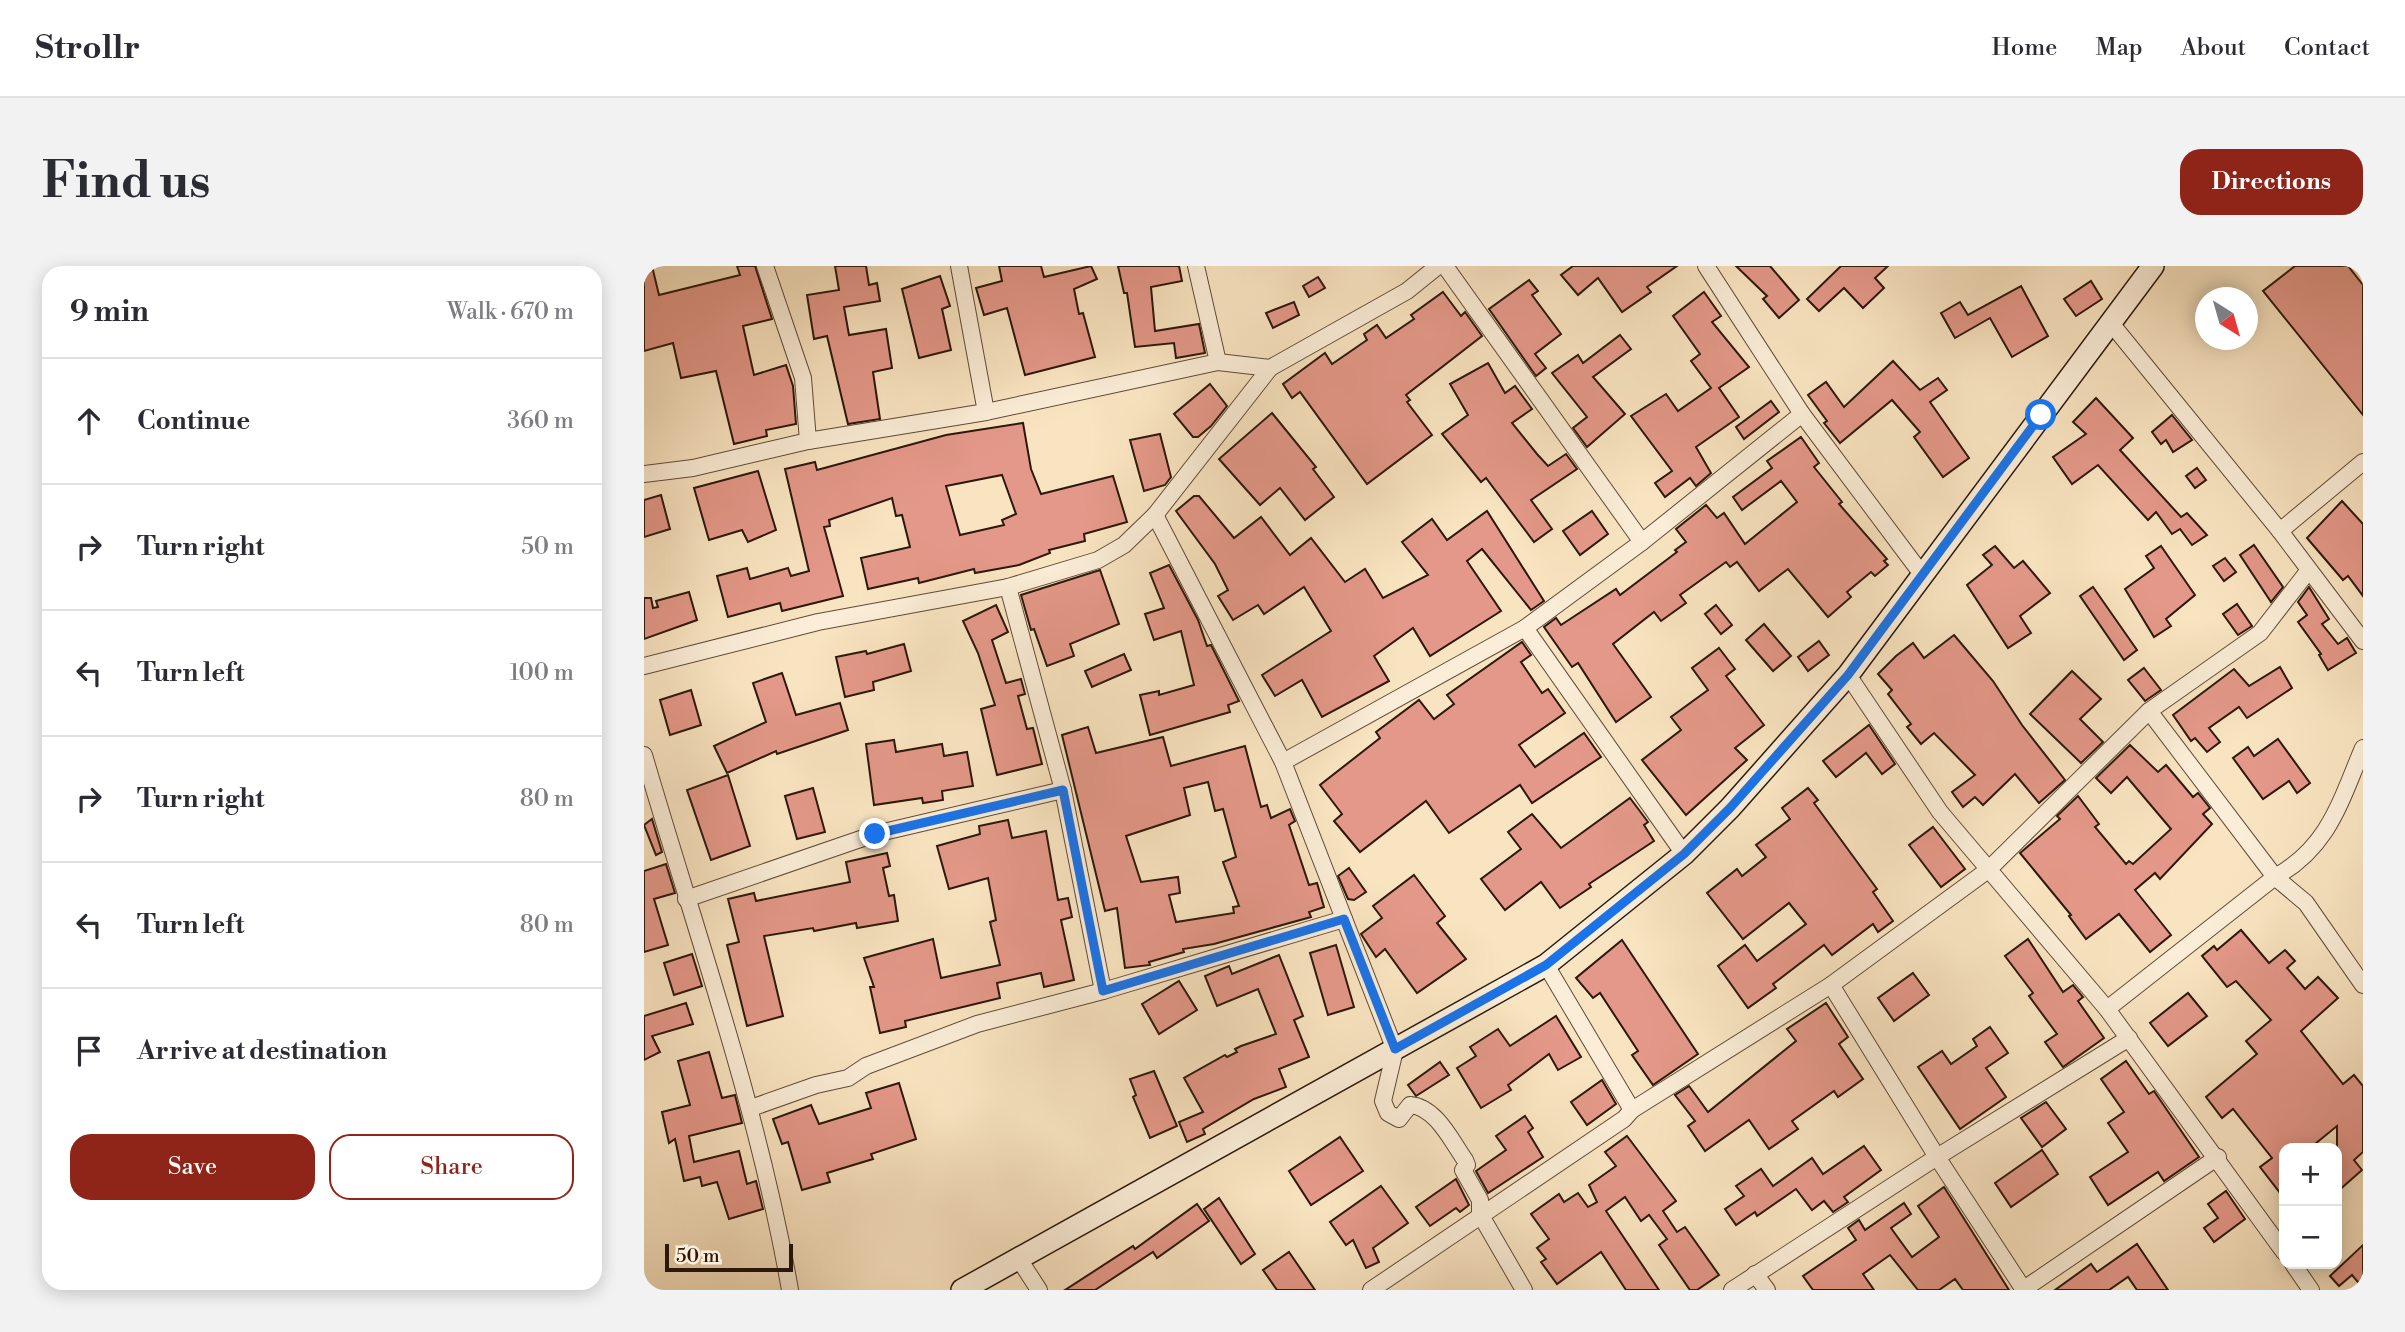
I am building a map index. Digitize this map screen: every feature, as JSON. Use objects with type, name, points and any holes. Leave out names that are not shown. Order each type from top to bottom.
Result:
[{"type":"main road","points":[[962,1290],[1546,965],[1684,854],[1730,808],[1848,675],[1921,573],[2153,266]]},
{"type":"street","points":[[765,266],[803,378],[808,441]]},
{"type":"street","points":[[959,266],[986,412]]},
{"type":"street","points":[[1196,266],[1218,362]]},
{"type":"street","points":[[644,666],[818,622],[1007,587],[1098,560],[1124,545],[1155,515],[1270,368],[1407,291],[1438,266]]},
{"type":"street","points":[[1445,266],[1642,542]]},
{"type":"street","points":[[1706,266],[1802,414],[1921,573]]},
{"type":"street","points":[[2110,323],[2280,531],[2363,641]]},
{"type":"street","points":[[644,474],[693,468],[808,441],[986,412],[1218,362],[1270,368]]},
{"type":"street","points":[[1283,762],[1525,628],[1642,542],[1802,414]]},
{"type":"street","points":[[2280,531],[2363,462]]},
{"type":"street","points":[[1155,515],[1283,762],[1395,1049],[1383,1101],[1388,1112],[1399,1119],[1410,1105],[1423,1106],[1432,1115],[1465,1160],[1467,1165],[1463,1170],[1480,1200],[1480,1214],[1524,1290]]},
{"type":"street","points":[[1371,1290],[1624,1119],[1632,1110],[1831,985],[1987,870],[2149,711],[2260,633],[2309,570]]},
{"type":"street","points":[[1007,587],[1063,790],[1103,991]]},
{"type":"street","points":[[1525,628],[1684,854]]},
{"type":"street","points":[[1848,675],[1940,812],[2107,1009],[2218,1157],[2279,1245]]},
{"type":"street","points":[[2149,711],[2275,877],[2306,903],[2363,985]]},
{"type":"street","points":[[2107,1009],[2275,877],[2300,863],[2318,843],[2331,822],[2363,748]]},
{"type":"street","points":[[644,755],[751,1108],[776,1208],[790,1290]]},
{"type":"street","points":[[686,899],[875,834],[1063,790]]},
{"type":"street","points":[[751,1108],[816,1085],[848,1078],[866,1066],[947,1033],[1103,991],[1344,919]]},
{"type":"street","points":[[1546,965],[1632,1110]]},
{"type":"street","points":[[1831,985],[1937,1157],[2024,1290],[2218,1157]]},
{"type":"street","points":[[1732,1290],[1937,1157],[2129,1038]]},
{"type":"street","points":[[1019,1259],[1039,1290]]},
{"type":"street","points":[[2296,1269],[2311,1290]]},
{"type":"street","points":[[1755,1274],[1767,1290]]},
{"type":"building","points":[[644,266],[652,266],[659,295],[740,275],[737,266],[755,266],[772,319],[743,326],[754,375],[786,365],[793,386],[796,424],[766,430],[767,436],[734,444],[716,371],[681,378],[673,343],[644,351]]},
{"type":"building","points":[[835,266],[866,266],[869,285],[877,283],[880,301],[844,307],[849,335],[886,329],[892,368],[873,372],[880,419],[848,424],[827,336],[814,339],[807,295],[839,290]]},
{"type":"building","points":[[999,266],[1041,266],[1044,277],[1091,266],[1097,279],[1074,289],[1079,314],[1083,313],[1095,357],[1025,375],[1007,308],[984,315],[976,288],[1002,281]]},
{"type":"building","points":[[1118,266],[1179,266],[1182,281],[1151,287],[1155,331],[1199,324],[1205,353],[1176,358],[1174,343],[1135,347],[1127,293],[1124,293]]},
{"type":"building","points":[[1573,266],[1677,266],[1647,287],[1651,292],[1622,312],[1598,278],[1578,295],[1561,275]]},
{"type":"building","points":[[1736,266],[1770,266],[1799,300],[1779,318],[1763,299],[1767,296]]},
{"type":"building","points":[[1841,266],[1888,266],[1875,278],[1884,288],[1863,308],[1844,288],[1819,311],[1807,299]]},
{"type":"building","points":[[2295,266],[2348,266],[2363,285],[2363,415],[2263,291]]},
{"type":"building","points":[[940,276],[950,306],[942,309],[951,350],[919,358],[902,289]]},
{"type":"building","points":[[1318,277],[1325,288],[1309,297],[1303,286]]},
{"type":"building","points":[[1529,280],[1538,291],[1532,295],[1561,334],[1535,354],[1546,368],[1536,376],[1489,309]]},
{"type":"building","points":[[2091,281],[2102,299],[2076,316],[2064,299]]},
{"type":"building","points":[[2021,286],[2048,336],[2012,357],[1990,318],[1955,338],[1941,313],[1960,302],[1968,315]]},
{"type":"building","points":[[1443,292],[1461,316],[1465,312],[1482,336],[1406,395],[1410,400],[1407,402],[1432,435],[1367,484],[1300,392],[1292,398],[1283,384],[1325,353],[1332,364],[1367,340],[1364,334],[1377,325],[1386,338],[1414,319],[1411,315]]},
{"type":"building","points":[[1704,292],[1721,316],[1712,322],[1749,367],[1719,388],[1739,417],[1696,447],[1711,473],[1696,486],[1690,478],[1665,497],[1655,483],[1672,471],[1631,416],[1666,394],[1678,411],[1711,388],[1691,361],[1700,354],[1673,316]]},
{"type":"building","points":[[1294,302],[1299,315],[1273,328],[1266,313]]},
{"type":"building","points":[[1620,335],[1631,349],[1593,377],[1625,414],[1587,447],[1573,428],[1587,417],[1552,373],[1578,355],[1583,363]]},
{"type":"building","points":[[1893,361],[1920,390],[1938,378],[1947,390],[1930,402],[1969,458],[1943,477],[1914,437],[1920,432],[1892,400],[1840,443],[1824,423],[1827,421],[1808,395],[1826,382],[1844,407]]},
{"type":"building","points":[[1488,363],[1505,393],[1515,386],[1532,409],[1512,423],[1537,454],[1548,466],[1566,454],[1577,469],[1531,500],[1552,529],[1534,542],[1486,478],[1481,482],[1442,434],[1468,415],[1450,384]]},
{"type":"building","points":[[1210,384],[1227,406],[1211,426],[1198,437],[1193,437],[1174,414]]},
{"type":"building","points":[[2096,398],[2133,438],[2120,450],[2181,517],[2187,513],[2207,535],[2192,545],[2180,529],[2172,534],[2156,512],[2148,520],[2098,465],[2072,484],[2053,457],[2086,434],[2073,422]]},
{"type":"building","points":[[1771,401],[1779,412],[1744,439],[1736,427]]},
{"type":"building","points":[[1272,413],[1316,467],[1313,469],[1334,497],[1305,520],[1280,488],[1260,505],[1219,459]]},
{"type":"building","points":[[2172,415],[2192,440],[2173,452],[2166,440],[2161,444],[2152,432]]},
{"type":"building","points":[[1023,423],[1031,469],[1041,494],[1113,476],[1127,522],[1084,534],[1085,541],[1049,550],[1050,553],[1019,565],[975,573],[974,569],[919,583],[918,578],[868,589],[861,558],[910,547],[902,515],[896,516],[892,498],[829,520],[830,526],[824,527],[843,596],[782,611],[780,603],[728,617],[717,576],[747,568],[750,579],[788,568],[791,576],[809,571],[785,469],[815,462],[817,470],[946,435]],"holes":[[[1002,475],[1016,514],[1002,520],[1004,525],[960,535],[946,486]]]},
{"type":"building","points":[[1160,434],[1171,477],[1165,485],[1144,491],[1130,440]]},
{"type":"building","points":[[1801,437],[1819,463],[1814,467],[1842,502],[1839,504],[1887,559],[1884,561],[1888,565],[1875,576],[1871,572],[1847,592],[1851,597],[1828,617],[1788,569],[1759,591],[1737,562],[1730,567],[1726,562],[1680,595],[1686,603],[1661,621],[1654,612],[1613,644],[1651,697],[1616,722],[1578,663],[1572,667],[1544,627],[1556,618],[1561,625],[1616,589],[1620,595],[1677,552],[1675,550],[1686,542],[1676,529],[1706,505],[1717,518],[1724,513],[1745,544],[1797,502],[1781,481],[1742,510],[1733,497],[1772,468],[1767,461]]},
{"type":"building","points":[[2197,468],[2206,480],[2195,488],[2186,476]]},
{"type":"building","points":[[758,471],[776,530],[748,542],[742,530],[709,540],[694,488]]},
{"type":"building","points":[[661,495],[670,529],[644,537],[644,500]]},
{"type":"building","points":[[1194,496],[1199,496],[1234,538],[1261,517],[1290,555],[1311,538],[1345,582],[1365,569],[1383,598],[1428,575],[1402,542],[1432,519],[1447,540],[1487,511],[1544,601],[1531,610],[1482,549],[1467,561],[1501,611],[1430,656],[1413,628],[1374,656],[1389,681],[1322,717],[1302,680],[1275,696],[1262,675],[1331,631],[1304,587],[1264,614],[1258,605],[1233,620],[1218,596],[1228,590],[1215,564],[1176,511]]},
{"type":"building","points":[[2342,501],[2363,524],[2363,596],[2348,576],[2343,580],[2307,538]]},
{"type":"building","points":[[1592,511],[1608,534],[1580,555],[1563,531]]},
{"type":"building","points":[[2254,545],[2283,587],[2271,602],[2240,555]]},
{"type":"building","points":[[1995,546],[2014,568],[2023,561],[2050,593],[2020,616],[2031,633],[2008,648],[1967,585],[1992,565],[1983,555]]},
{"type":"building","points":[[2161,546],[2195,595],[2166,619],[2171,626],[2154,637],[2125,589],[2154,568],[2146,556]]},
{"type":"building","points":[[2225,558],[2236,572],[2224,581],[2213,566]]},
{"type":"building","points":[[1169,565],[1198,620],[1207,646],[1211,645],[1239,701],[1228,705],[1230,712],[1150,735],[1140,695],[1159,691],[1159,695],[1194,685],[1181,631],[1154,640],[1145,614],[1164,608],[1150,573]]},
{"type":"building","points":[[1100,570],[1119,624],[1070,644],[1074,656],[1047,666],[1034,629],[1031,630],[1021,595]]},
{"type":"building","points":[[2093,587],[2137,650],[2124,660],[2080,596]]},
{"type":"building","points":[[2309,587],[2329,619],[2322,624],[2338,644],[2347,638],[2356,653],[2328,670],[2319,655],[2321,654],[2298,622],[2307,615],[2298,602]]},
{"type":"building","points":[[689,592],[697,620],[644,639],[644,598],[651,598],[653,608],[658,607],[656,601]]},
{"type":"building","points":[[2237,604],[2252,626],[2238,635],[2223,614]]},
{"type":"building","points":[[996,605],[1008,632],[992,640],[1006,683],[1021,679],[1025,694],[1018,696],[1027,729],[1033,728],[1042,764],[997,775],[981,709],[995,705],[978,653],[963,621]]},
{"type":"building","points":[[1716,605],[1732,625],[1721,634],[1705,614]]},
{"type":"building","points":[[1764,624],[1791,656],[1773,671],[1746,640]]},
{"type":"building","points":[[1954,635],[1993,681],[2022,725],[2065,780],[2039,803],[2015,774],[1983,805],[1975,797],[1963,807],[1952,792],[1975,775],[1934,733],[1921,744],[1907,727],[1911,724],[1888,694],[1892,690],[1878,674],[1896,656],[1913,643],[1924,658]]},
{"type":"building","points":[[1819,641],[1829,655],[1808,671],[1798,657]]},
{"type":"building","points":[[1522,642],[1531,655],[1521,662],[1542,693],[1548,689],[1565,713],[1519,745],[1535,767],[1584,733],[1601,757],[1532,803],[1520,785],[1449,833],[1426,801],[1360,852],[1334,821],[1342,814],[1320,785],[1380,738],[1376,732],[1419,700],[1434,719],[1454,704],[1447,695]]},
{"type":"building","points":[[904,644],[911,671],[873,682],[874,690],[845,697],[836,657],[866,651],[867,654]]},
{"type":"building","points":[[1719,648],[1735,669],[1726,676],[1764,725],[1735,748],[1747,760],[1686,815],[1642,760],[1681,730],[1671,717],[1708,690],[1692,668]]},
{"type":"building","points":[[1124,654],[1131,670],[1092,687],[1085,671]]},
{"type":"building","points":[[2280,667],[2292,688],[2247,718],[2239,707],[2209,728],[2220,742],[2207,752],[2195,738],[2191,741],[2173,715],[2234,669],[2249,686]]},
{"type":"building","points":[[2144,668],[2161,690],[2145,701],[2128,680]]},
{"type":"building","points":[[2072,671],[2101,699],[2080,719],[2103,742],[2081,763],[2030,714]]},
{"type":"building","points":[[782,673],[796,715],[840,703],[848,730],[777,754],[776,751],[727,773],[714,746],[766,722],[753,683]]},
{"type":"building","points":[[691,690],[701,725],[670,735],[660,700]]},
{"type":"building","points":[[1869,725],[1895,764],[1882,774],[1866,753],[1836,777],[1823,761]]},
{"type":"building","points":[[1088,727],[1096,753],[1163,737],[1171,766],[1245,746],[1261,807],[1267,805],[1271,818],[1290,809],[1295,821],[1289,825],[1309,885],[1317,883],[1324,907],[1309,912],[1311,917],[1214,944],[1183,949],[1184,952],[1149,962],[1150,965],[1125,968],[1117,908],[1105,911],[1062,735]],"holes":[[[1208,782],[1215,811],[1223,809],[1236,857],[1223,862],[1239,906],[1233,907],[1234,913],[1176,922],[1169,895],[1180,893],[1178,877],[1141,882],[1126,836],[1190,815],[1184,788]]]},
{"type":"building","points":[[2278,739],[2310,783],[2297,793],[2289,781],[2263,799],[2233,758],[2248,747],[2254,756]]},
{"type":"building","points":[[894,740],[896,752],[942,744],[944,756],[967,752],[973,786],[942,791],[943,800],[923,803],[922,798],[874,805],[866,744]]},
{"type":"building","points":[[2130,745],[2158,772],[2166,765],[2193,797],[2198,793],[2210,808],[2203,814],[2212,824],[2160,879],[2155,873],[2135,890],[2171,935],[2150,952],[2119,914],[2086,939],[2069,916],[2071,915],[2020,853],[2060,819],[2057,816],[2078,796],[2099,824],[2095,827],[2126,864],[2129,861],[2133,864],[2171,829],[2127,777],[2111,793],[2096,778]]},
{"type":"building","points":[[728,775],[750,846],[711,860],[687,790]]},
{"type":"building","points":[[813,788],[825,832],[797,839],[785,796]]},
{"type":"building","points":[[1808,788],[1818,800],[1814,803],[1877,889],[1873,892],[1893,921],[1878,932],[1873,924],[1832,955],[1824,945],[1773,984],[1776,988],[1748,1008],[1718,966],[1745,945],[1757,961],[1806,924],[1789,903],[1743,939],[1707,893],[1737,869],[1742,876],[1766,857],[1756,845],[1790,819],[1782,808]]},
{"type":"building","points":[[1630,798],[1648,822],[1644,825],[1654,841],[1589,884],[1591,887],[1560,908],[1541,882],[1505,910],[1481,879],[1521,849],[1508,832],[1532,814],[1561,848]]},
{"type":"building","points":[[652,819],[662,852],[656,855],[644,825]]},
{"type":"building","points":[[1008,820],[1012,838],[1046,831],[1058,900],[1068,898],[1072,917],[1061,920],[1074,980],[1044,987],[1041,973],[997,983],[1000,998],[905,1021],[906,1027],[880,1033],[870,987],[874,987],[864,958],[933,939],[941,978],[1000,965],[990,922],[996,920],[988,878],[949,889],[937,846],[980,834],[979,826]]},
{"type":"building","points":[[1933,827],[1965,869],[1941,887],[1909,845]]},
{"type":"building","points":[[887,853],[890,866],[883,868],[889,896],[894,895],[898,921],[857,928],[856,923],[764,936],[783,1016],[747,1026],[727,945],[739,942],[728,899],[754,893],[756,901],[850,882],[846,862]]},
{"type":"building","points":[[666,864],[675,893],[654,899],[668,945],[644,952],[644,871]]},
{"type":"building","points":[[1349,868],[1366,892],[1354,900],[1348,899],[1338,876]]},
{"type":"building","points":[[1414,875],[1445,916],[1437,923],[1466,959],[1417,993],[1385,949],[1376,957],[1361,934],[1382,918],[1373,906]]},
{"type":"building","points":[[2241,930],[2269,963],[2285,950],[2295,961],[2287,968],[2305,989],[2318,977],[2338,998],[2301,1031],[2343,1084],[2354,1075],[2363,1086],[2363,1152],[2354,1160],[2362,1170],[2342,1188],[2342,1143],[2337,1143],[2337,1126],[2316,1143],[2279,1143],[2279,1192],[2260,1167],[2272,1158],[2233,1109],[2222,1118],[2206,1097],[2257,1054],[2246,1041],[2271,1020],[2236,981],[2227,987],[2202,956],[2214,946],[2217,950]]},
{"type":"building","points":[[2028,939],[2063,992],[2073,985],[2083,997],[2078,1001],[2104,1038],[2063,1067],[2045,1042],[2057,1034],[2029,996],[2033,993],[2005,956]]},
{"type":"building","points":[[1622,940],[1698,1054],[1653,1085],[1632,1055],[1638,1051],[1600,993],[1593,998],[1576,978]]},
{"type":"building","points":[[1336,945],[1354,1007],[1328,1015],[1310,953]]},
{"type":"building","points":[[692,954],[702,986],[674,995],[664,963]]},
{"type":"building","points":[[1279,955],[1303,1016],[1294,1020],[1309,1057],[1279,1069],[1286,1087],[1254,1099],[1203,1129],[1205,1134],[1187,1142],[1179,1122],[1203,1112],[1184,1078],[1225,1055],[1227,1057],[1237,1052],[1235,1049],[1241,1046],[1276,1034],[1258,989],[1217,1006],[1205,976],[1229,966],[1232,974]]},
{"type":"building","points":[[1913,973],[1929,995],[1894,1021],[1878,998]]},
{"type":"building","points":[[1179,981],[1197,1010],[1159,1034],[1142,1004]]},
{"type":"building","points":[[2188,993],[2207,1016],[2168,1046],[2150,1023]]},
{"type":"building","points":[[686,1003],[693,1024],[652,1036],[660,1052],[644,1060],[644,1016]]},
{"type":"building","points":[[1826,1003],[1848,1037],[1839,1044],[1863,1079],[1838,1097],[1834,1091],[1792,1121],[1798,1129],[1769,1149],[1749,1120],[1705,1151],[1688,1126],[1695,1121],[1675,1095],[1689,1086],[1708,1112],[1796,1041],[1787,1029]]},
{"type":"building","points":[[1556,1016],[1581,1057],[1558,1070],[1549,1054],[1508,1085],[1511,1090],[1481,1108],[1457,1068],[1476,1056],[1470,1047],[1498,1029],[1510,1046]]},
{"type":"building","points":[[1990,1027],[2008,1053],[1986,1068],[2006,1097],[1960,1129],[1918,1067],[1942,1051],[1951,1064],[1977,1046],[1973,1039]]},
{"type":"building","points":[[709,1052],[722,1098],[735,1095],[742,1123],[689,1136],[694,1162],[739,1151],[747,1184],[756,1181],[763,1209],[729,1219],[717,1182],[702,1186],[700,1177],[684,1181],[675,1139],[669,1143],[662,1112],[690,1105],[678,1061]]},
{"type":"building","points":[[2126,1061],[2149,1094],[2154,1091],[2199,1157],[2164,1181],[2158,1172],[2108,1205],[2090,1177],[2128,1152],[2108,1123],[2124,1112],[2101,1079]]},
{"type":"building","points":[[1440,1062],[1449,1075],[1416,1096],[1408,1085]]},
{"type":"building","points":[[1154,1071],[1177,1126],[1150,1138],[1133,1097],[1136,1095],[1130,1079]]},
{"type":"building","points":[[1602,1080],[1616,1104],[1587,1125],[1571,1102]]},
{"type":"building","points":[[899,1083],[916,1139],[871,1154],[873,1159],[827,1173],[830,1182],[802,1190],[788,1142],[782,1144],[773,1119],[811,1105],[819,1124],[871,1108],[866,1093]]},
{"type":"building","points":[[2046,1102],[2066,1129],[2042,1147],[2021,1118]]},
{"type":"building","points":[[1525,1116],[1533,1128],[1528,1132],[1543,1157],[1488,1193],[1476,1171],[1506,1150],[1496,1136]]},
{"type":"building","points":[[1627,1136],[1676,1201],[1663,1211],[1677,1232],[1685,1227],[1719,1275],[1697,1290],[1690,1290],[1659,1245],[1667,1239],[1649,1215],[1641,1221],[1625,1197],[1606,1211],[1659,1290],[1626,1290],[1601,1252],[1557,1284],[1541,1262],[1546,1259],[1537,1248],[1549,1239],[1531,1214],[1559,1194],[1564,1202],[1578,1193],[1588,1207],[1597,1202],[1589,1185],[1616,1166],[1605,1152]]},
{"type":"building","points":[[1340,1137],[1363,1171],[1311,1205],[1289,1171]]},
{"type":"building","points":[[1864,1146],[1881,1170],[1844,1197],[1848,1202],[1833,1212],[1824,1201],[1812,1210],[1796,1189],[1757,1216],[1755,1212],[1736,1225],[1725,1209],[1744,1196],[1736,1186],[1761,1169],[1773,1186],[1812,1158],[1823,1174]]},
{"type":"building","points":[[2042,1150],[2058,1174],[2011,1207],[1995,1183]]},
{"type":"building","points":[[1456,1179],[1469,1205],[1460,1212],[1456,1208],[1430,1226],[1416,1207]]},
{"type":"building","points":[[1381,1186],[1408,1223],[1373,1248],[1379,1262],[1366,1268],[1353,1240],[1346,1245],[1330,1222]]},
{"type":"building","points":[[1944,1187],[2009,1290],[1963,1290],[1955,1279],[1939,1290],[1918,1290],[1890,1255],[1863,1274],[1874,1290],[1813,1290],[1803,1276],[1856,1240],[1848,1228],[1859,1220],[1865,1230],[1904,1203],[1911,1214],[1891,1228],[1912,1257],[1939,1237],[1918,1206]]},
{"type":"building","points":[[2226,1191],[2245,1219],[2214,1242],[2204,1228],[2218,1218],[2208,1204]]},
{"type":"building","points":[[1219,1198],[1255,1254],[1241,1264],[1204,1209]]},
{"type":"building","points":[[1197,1204],[1209,1221],[1157,1258],[1153,1252],[1095,1290],[1065,1290],[1133,1246],[1135,1249]]},
{"type":"building","points":[[2137,1244],[2168,1290],[2137,1290],[2128,1277],[2109,1290],[2055,1290],[2091,1264],[2097,1272]]},
{"type":"building","points":[[2363,1245],[2363,1288],[2352,1275],[2339,1286],[2330,1276],[2337,1269],[2342,1269],[2342,1265]]},
{"type":"building","points":[[1289,1252],[1315,1290],[1277,1290],[1263,1270]]},
{"type":"route","points":[[875,834],[1063,790],[1103,991],[1344,919],[1395,1049],[1546,965],[1684,854],[1730,808],[1848,675],[1921,573],[2041,415]]}]
